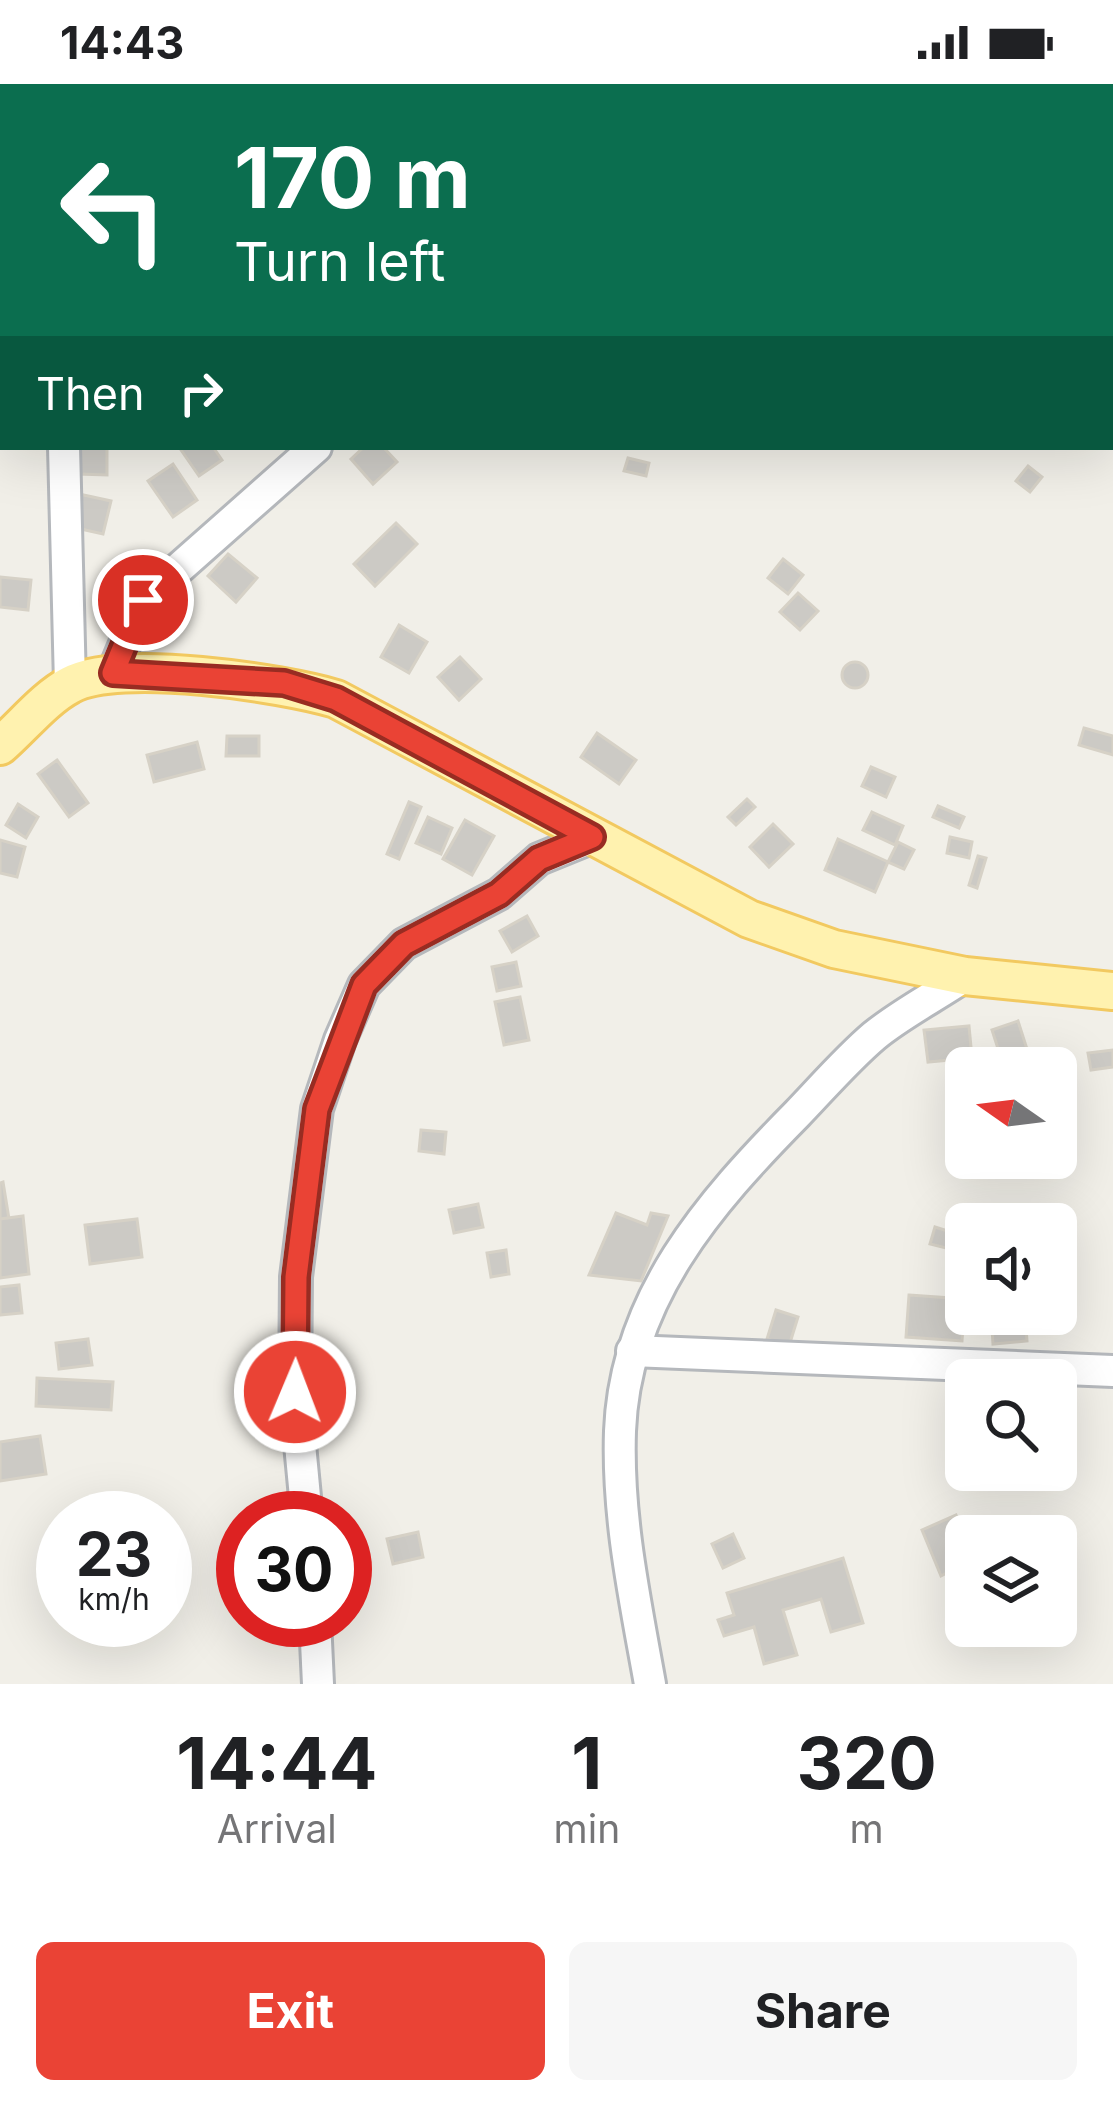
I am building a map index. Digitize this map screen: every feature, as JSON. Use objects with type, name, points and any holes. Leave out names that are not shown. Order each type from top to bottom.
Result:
[{"type":"main road","points":[[0,746],[70,684],[113,673],[284,683],[336,699],[749,919],[834,949],[965,976],[1113,991]]},
{"type":"street","points":[[64,450],[70,684]]},
{"type":"street","points":[[113,673],[143,600],[313,450]]},
{"type":"street","points":[[304,1491],[295,1392],[296,1277],[317,1109],[364,985],[404,944],[499,894],[539,859],[592,837]]},
{"type":"street","points":[[650,1684],[621,1508],[620,1427],[632,1352],[653,1297],[689,1233],[742,1171],[875,1036],[965,976]]},
{"type":"street","points":[[632,1352],[1113,1371]]},
{"type":"street","points":[[316,1647],[318,1684]]},
{"type":"building","points":[[79,450],[107,450],[107,475],[78,474]]},
{"type":"building","points":[[181,450],[215,450],[222,460],[199,476]]},
{"type":"building","points":[[361,450],[386,450],[397,462],[373,484],[351,459]]},
{"type":"building","points":[[628,458],[649,463],[646,476],[624,471]]},
{"type":"building","points":[[173,464],[197,500],[173,517],[148,481]]},
{"type":"building","points":[[1028,466],[1042,477],[1030,492],[1016,481]]},
{"type":"building","points":[[79,494],[111,501],[103,534],[72,527]]},
{"type":"building","points":[[396,523],[417,544],[375,586],[354,564]]},
{"type":"building","points":[[228,554],[257,578],[236,602],[208,576]]},
{"type":"building","points":[[783,559],[803,575],[788,594],[768,578]]},
{"type":"building","points":[[0,577],[31,580],[28,610],[0,607]]},
{"type":"building","points":[[798,593],[818,611],[800,630],[780,612]]},
{"type":"building","points":[[399,625],[427,642],[409,673],[381,657]]},
{"type":"building","points":[[460,657],[481,679],[459,700],[438,677]]},
{"type":"building","points":[[855,662],[868,675],[855,688],[842,675]]},
{"type":"building","points":[[1084,728],[1113,736],[1113,755],[1079,745]]},
{"type":"building","points":[[597,733],[636,760],[619,784],[581,757]]},
{"type":"building","points":[[227,736],[259,736],[259,756],[226,756]]},
{"type":"building","points":[[197,742],[204,769],[154,782],[147,755]]},
{"type":"building","points":[[57,760],[88,803],[69,817],[38,774]]},
{"type":"building","points":[[871,767],[895,777],[886,797],[862,786]]},
{"type":"building","points":[[747,799],[755,807],[736,825],[728,817]]},
{"type":"building","points":[[409,802],[421,807],[399,859],[387,854]]},
{"type":"building","points":[[18,804],[38,817],[26,838],[6,825]]},
{"type":"building","points":[[938,806],[964,817],[959,828],[933,817]]},
{"type":"building","points":[[872,812],[903,826],[895,845],[863,830]]},
{"type":"building","points":[[428,817],[452,828],[441,854],[416,843]]},
{"type":"building","points":[[465,820],[494,836],[472,875],[443,859]]},
{"type":"building","points":[[773,824],[793,844],[769,867],[750,847]]},
{"type":"building","points":[[950,837],[972,842],[969,858],[947,853]]},
{"type":"building","points":[[838,839],[888,862],[875,892],[825,870]]},
{"type":"building","points":[[0,840],[25,847],[17,877],[0,873]]},
{"type":"building","points":[[898,842],[914,850],[904,869],[888,862]]},
{"type":"building","points":[[978,856],[986,858],[977,888],[969,885]]},
{"type":"building","points":[[527,916],[538,936],[512,952],[500,931]]},
{"type":"building","points":[[516,962],[521,986],[497,991],[492,967]]},
{"type":"building","points":[[520,997],[529,1040],[504,1045],[495,1002]]},
{"type":"building","points":[[1018,1021],[1026,1047],[997,1047],[992,1030]]},
{"type":"building","points":[[969,1026],[971,1047],[945,1047],[945,1060],[928,1062],[924,1030]]},
{"type":"building","points":[[1113,1050],[1113,1067],[1091,1070],[1088,1053]]},
{"type":"building","points":[[421,1130],[446,1132],[444,1154],[419,1151]]},
{"type":"building","points":[[0,1183],[9,1219],[0,1220]]},
{"type":"building","points":[[478,1204],[483,1227],[454,1233],[449,1210]]},
{"type":"building","points":[[616,1213],[647,1225],[651,1213],[668,1216],[641,1281],[589,1275]]},
{"type":"building","points":[[23,1216],[29,1274],[0,1278],[0,1219]]},
{"type":"building","points":[[137,1219],[142,1257],[90,1264],[85,1225]]},
{"type":"building","points":[[935,1227],[945,1230],[945,1248],[930,1244]]},
{"type":"building","points":[[506,1250],[509,1274],[491,1277],[487,1253]]},
{"type":"building","points":[[19,1285],[22,1313],[0,1315],[0,1287]]},
{"type":"building","points":[[909,1295],[945,1298],[945,1335],[962,1335],[962,1341],[906,1337]]},
{"type":"building","points":[[776,1310],[798,1317],[789,1346],[767,1339]]},
{"type":"building","points":[[992,1335],[1027,1335],[1027,1341],[993,1344]]},
{"type":"building","points":[[88,1339],[92,1365],[59,1369],[56,1343]]},
{"type":"building","points":[[37,1378],[113,1382],[111,1410],[36,1406]]},
{"type":"building","points":[[40,1436],[46,1474],[0,1481],[0,1442]]},
{"type":"building","points":[[945,1520],[945,1574],[941,1576],[922,1530]]},
{"type":"building","points":[[418,1532],[423,1557],[393,1564],[387,1539]]},
{"type":"building","points":[[733,1534],[744,1558],[723,1568],[712,1544]]},
{"type":"building","points":[[843,1558],[863,1623],[831,1632],[821,1599],[783,1610],[797,1655],[764,1664],[754,1627],[724,1636],[718,1620],[734,1615],[727,1593]]},
{"type":"route","points":[[143,600],[113,673],[284,683],[336,699],[592,837],[539,859],[499,894],[404,944],[364,985],[317,1109],[296,1277],[295,1392]]}]
